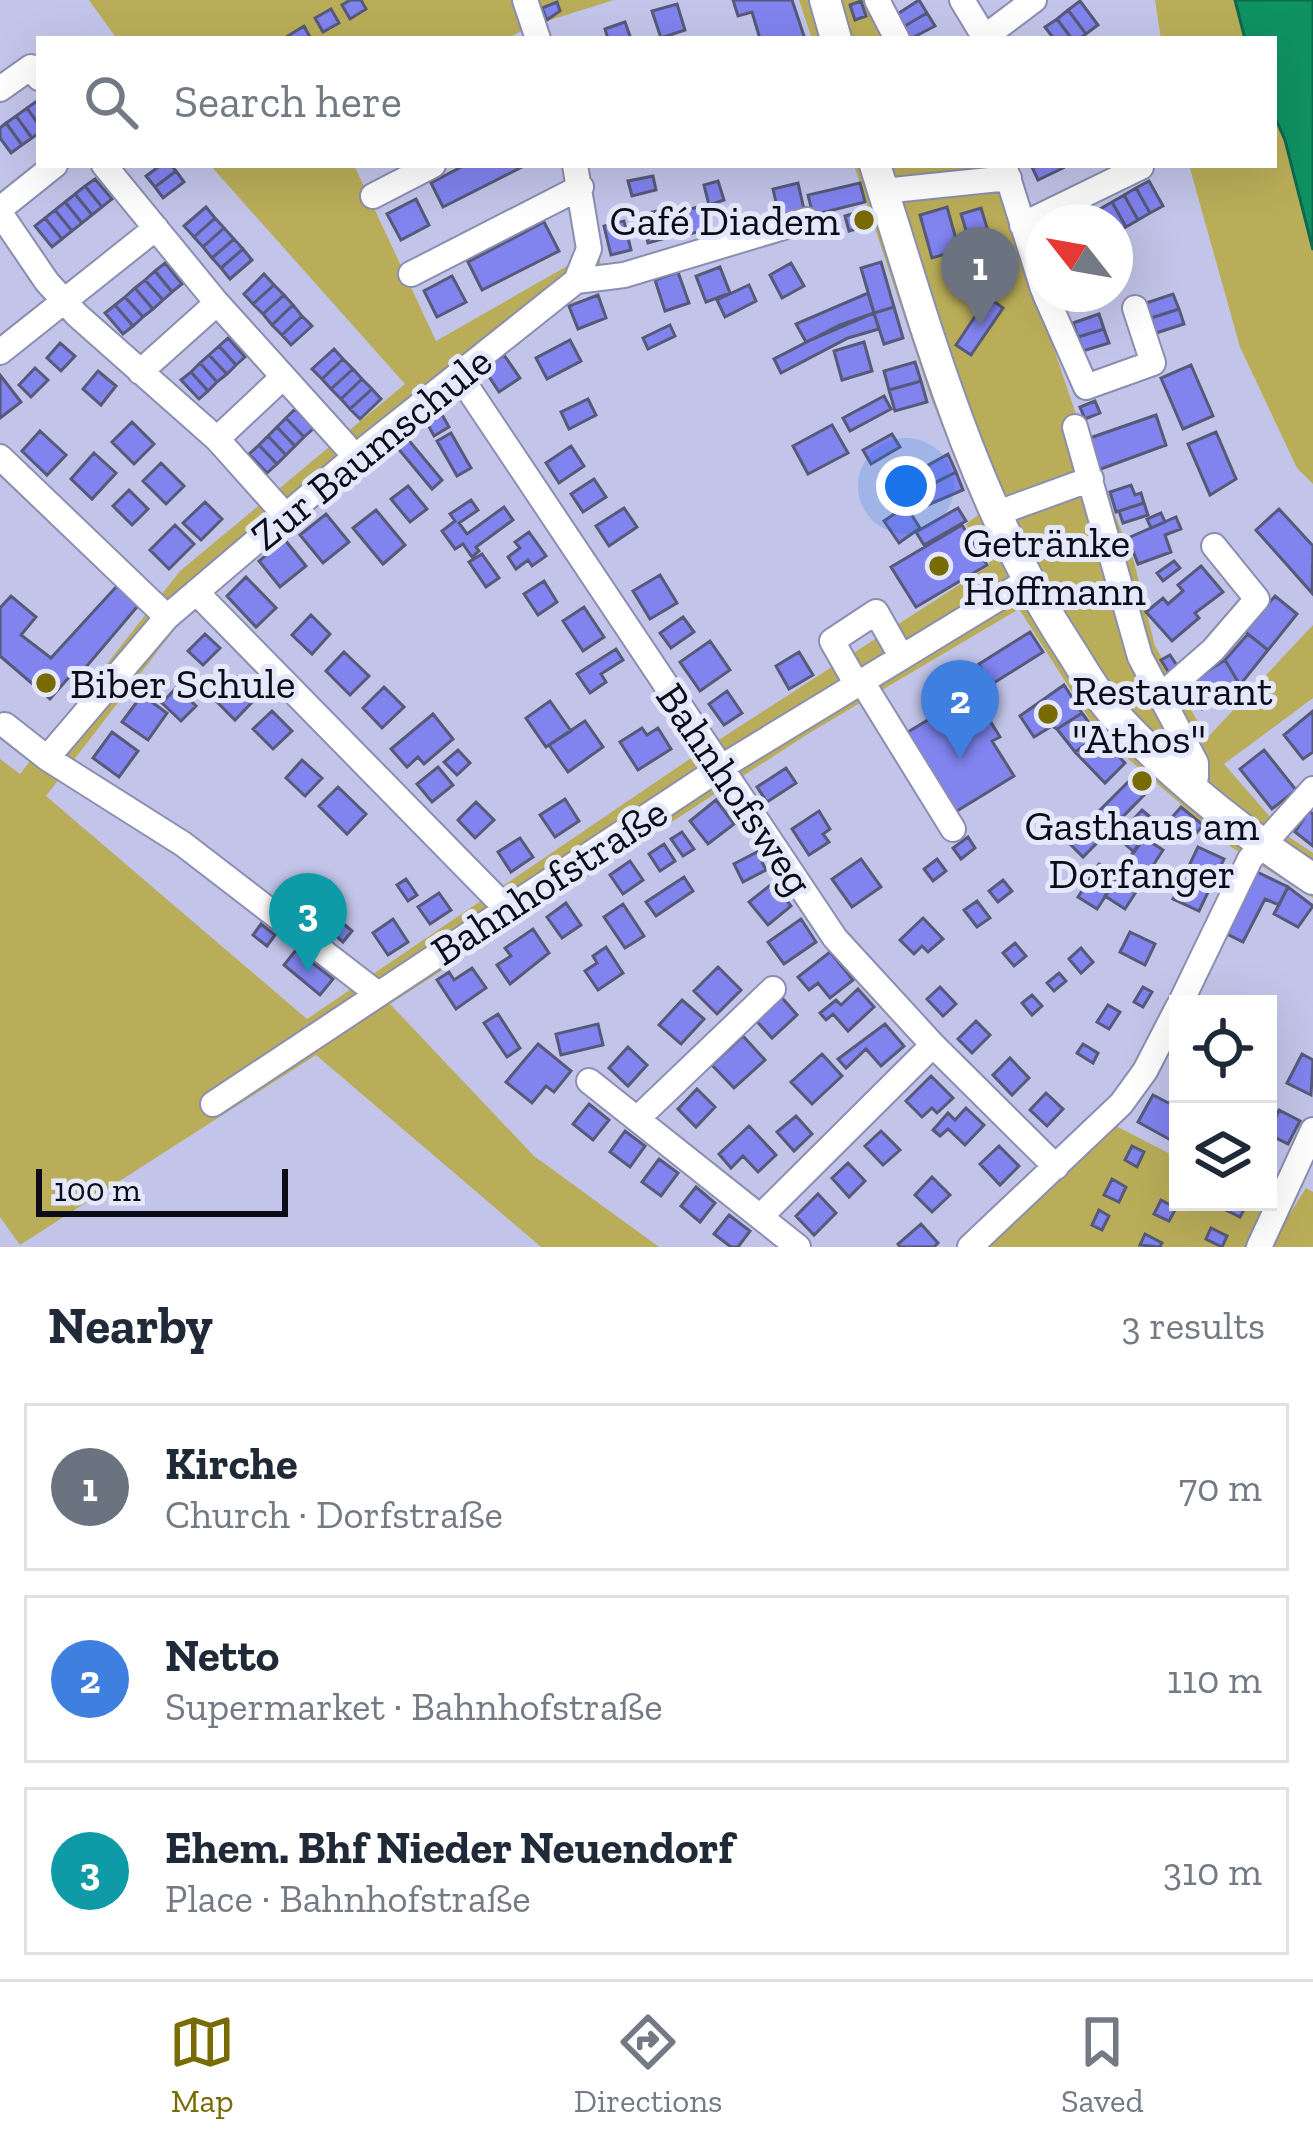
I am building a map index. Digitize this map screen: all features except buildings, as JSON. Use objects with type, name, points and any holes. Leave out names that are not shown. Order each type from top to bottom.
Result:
[{"type":"main road","points":[[824,0],[835,36]]},
{"type":"main road","points":[[879,178],[957,418],[1027,581],[1102,699],[1188,787],[1313,879]]},
{"type":"street","points":[[525,0],[537,36]]},
{"type":"street","points":[[877,0],[895,36]]},
{"type":"street","points":[[962,0],[983,36]]},
{"type":"street","points":[[987,36],[1034,0]]},
{"type":"street","points":[[0,89],[31,67],[36,74]]},
{"type":"street","points":[[51,168],[0,211],[46,282],[217,439],[286,516]]},
{"type":"street","points":[[106,168],[217,303],[346,446]]},
{"type":"street","points":[[374,196],[427,168]]},
{"type":"street","points":[[1022,225],[1102,174],[1132,168]]},
{"type":"street","points":[[879,178],[1007,171],[1025,234]]},
{"type":"street","points":[[412,274],[578,176],[589,249],[575,281]]},
{"type":"street","name":"Zur Baumschule","points":[[47,758],[167,617],[575,281],[624,274],[807,220]]},
{"type":"street","points":[[0,352],[155,228]]},
{"type":"street","points":[[140,372],[217,303]]},
{"type":"street","points":[[1053,312],[1086,387],[1153,363],[1136,308]]},
{"type":"street","name":"Bahnhofsweg","points":[[459,375],[835,938],[933,1046],[1056,1167]]},
{"type":"street","points":[[217,439],[283,377]]},
{"type":"street","points":[[1076,427],[1141,657],[1196,763],[1196,777],[1188,787]]},
{"type":"street","points":[[0,457],[167,617]]},
{"type":"street","points":[[995,514],[1091,479]]},
{"type":"street","points":[[1159,697],[1214,650],[1256,599],[1214,546]]},
{"type":"street","name":"Bahnhofstraße","points":[[213,1104],[721,768],[1027,581]]},
{"type":"street","points":[[196,592],[506,908]]},
{"type":"street","points":[[901,656],[876,612],[832,641],[953,829]]},
{"type":"street","points":[[4,724],[47,758],[183,844],[378,994]]},
{"type":"street","points":[[1184,995],[1250,859],[1313,789]]},
{"type":"street","points":[[638,1118],[773,989]]},
{"type":"street","points":[[970,1247],[1130,1092],[1169,1024]]},
{"type":"street","points":[[761,1216],[933,1046]]},
{"type":"street","points":[[589,1081],[798,1247]]},
{"type":"street","points":[[1259,1247],[1313,1130]]},
{"type":"shaded area","points":[[89,0],[614,0],[512,36],[115,36]]},
{"type":"shaded area","points":[[799,0],[873,0],[891,36],[811,36]]},
{"type":"shaded area","points":[[1155,0],[1235,0],[1244,36],[1161,36]]},
{"type":"shaded area","points":[[1235,0],[1313,0],[1313,250],[1277,122],[1277,36],[1244,36]]},
{"type":"shaded area","points":[[1277,122],[1313,250],[1313,484],[1297,468],[1240,347],[1190,168],[1277,168]]},
{"type":"shaded area","points":[[213,168],[355,168],[436,341],[597,249],[606,286],[563,301],[208,586],[46,796],[307,1019],[700,752],[990,565],[966,524],[978,515],[932,401],[855,168],[993,168],[1025,263],[1025,312],[1042,312],[1083,435],[1134,562],[1155,646],[1207,738],[1313,625],[1313,698],[1224,764],[1286,835],[1313,853],[1313,898],[1231,847],[1099,734],[1019,609],[811,732],[390,1004],[534,1156],[659,1247],[541,1247],[316,1055],[20,1245],[0,1217],[0,759],[20,774],[180,571],[405,384]]},
{"type":"shaded area","points":[[1116,1126],[1169,1153],[1169,1211],[1277,1209],[1289,1215],[1306,1188],[1313,1192],[1313,1247],[987,1247]]},
{"type":"place","name":"Café Diadem","points":[[864,220]]},
{"type":"place","name":"Kirche","points":[[980,326]]},
{"type":"place","name":"Getränke Hoffmann","points":[[939,566]]},
{"type":"place","name":"Biber Schule","points":[[46,683]]},
{"type":"place","name":"Restaurant \"Athos\"","points":[[1048,714]]},
{"type":"place","name":"Netto","points":[[960,759]]},
{"type":"place","name":"Gasthaus am Dorfanger","points":[[1142,781]]},
{"type":"place","name":"Ehem. Bhf Nieder Neuendorf","points":[[308,972]]}]
